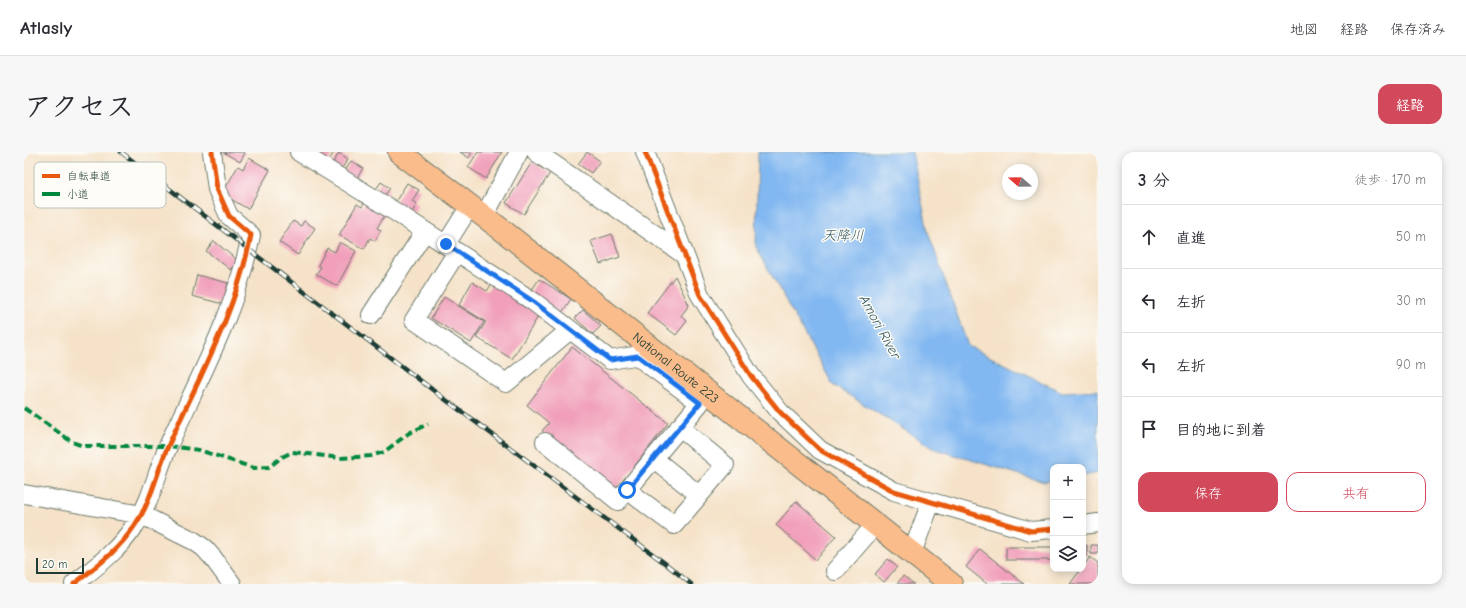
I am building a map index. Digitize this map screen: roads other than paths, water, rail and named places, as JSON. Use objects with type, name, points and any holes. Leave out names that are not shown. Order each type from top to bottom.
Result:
[{"type":"highway","name":"National Route 223","points":[[399,152],[477,211],[648,354],[951,584]]},
{"type":"street","points":[[74,584],[115,551],[142,515],[168,446],[202,376],[232,305],[251,235],[229,216],[217,189],[212,152]]},
{"type":"street","points":[[299,152],[425,231],[534,302],[610,360],[648,354],[700,403],[618,501],[545,442]]},
{"type":"street","points":[[519,152],[451,248],[414,320],[506,383],[570,330]]},
{"type":"street","points":[[536,152],[683,254]]},
{"type":"street","points":[[645,152],[700,295],[751,376],[780,412],[820,450],[894,491],[1031,531],[1050,529]]},
{"type":"street","points":[[372,315],[425,231]]},
{"type":"street","points":[[627,490],[674,525],[725,465],[679,428]]},
{"type":"street","points":[[653,458],[699,495]]},
{"type":"street","points":[[24,494],[142,515],[194,540],[214,558],[232,584]]},
{"type":"street","points":[[912,553],[931,502]]},
{"type":"street","points":[[1086,525],[1098,523]]},
{"type":"street","points":[[835,571],[875,525]]},
{"type":"water","name":"天降川","points":[[758,152],[912,152],[928,232],[968,346],[1062,392],[1098,390],[1098,473],[1086,475],[1086,464],[1050,464],[1050,481],[1044,482],[935,449],[833,385],[756,247]]},
{"type":"railway","points":[[121,152],[134,162]]},
{"type":"railway","points":[[166,186],[442,397],[691,584]]},
{"type":"water label","name":"Amori River","points":[[880,327]]}]
